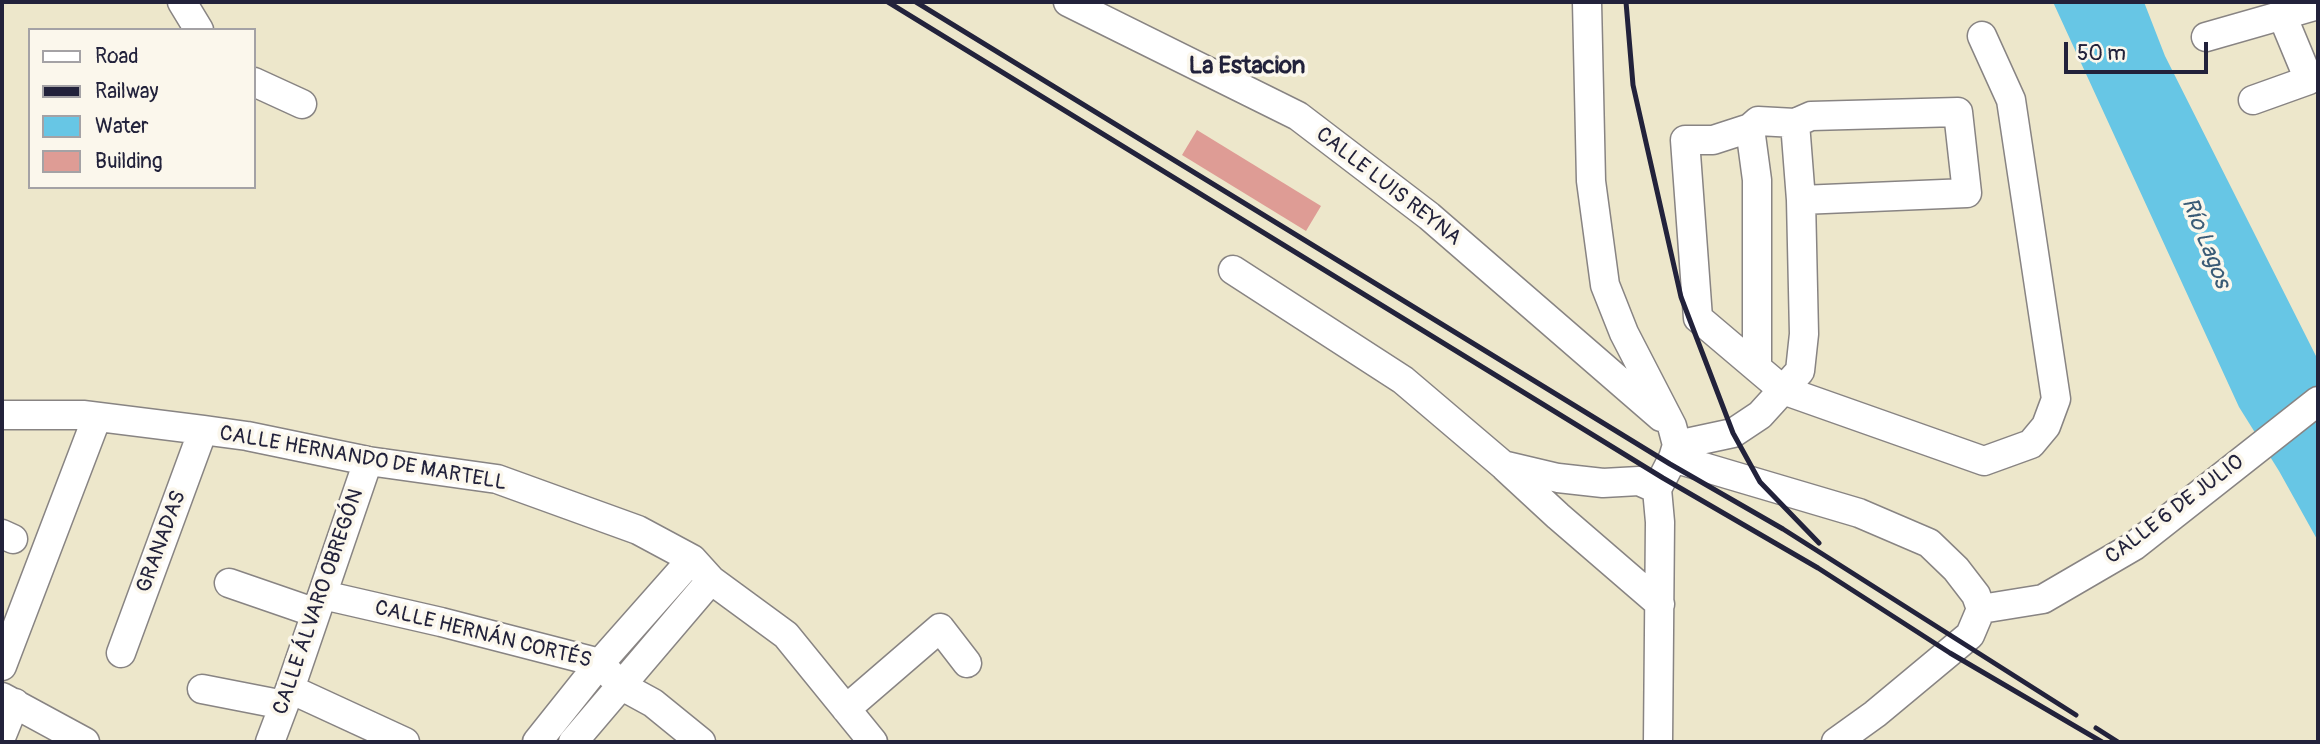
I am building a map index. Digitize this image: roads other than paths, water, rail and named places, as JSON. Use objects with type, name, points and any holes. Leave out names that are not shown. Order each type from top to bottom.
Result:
[{"type":"street","points":[[182,2],[198,28]]},
{"type":"street","name":"CALLE LUIS REYNA","points":[[1068,2],[1298,116],[1429,216],[1674,443],[1859,513],[1929,543],[1956,569],[1976,595],[1981,609]]},
{"type":"street","points":[[1587,2],[1591,181],[1605,285],[1674,443],[1657,489],[1660,523],[1658,742]]},
{"type":"street","points":[[2206,37],[2318,5]]},
{"type":"street","points":[[2253,100],[2309,80],[2282,15]]},
{"type":"street","points":[[1801,200],[1967,193],[1958,112],[1811,116],[1795,123],[1758,121],[1750,128],[1713,140],[1685,140],[1698,318],[1783,390],[1984,461],[2031,444],[2046,426],[2056,399],[2011,100],[1982,36]]},
{"type":"street","points":[[256,83],[302,104]]},
{"type":"street","points":[[1674,443],[1733,433],[1760,415],[1800,371],[1804,334],[1801,200],[1795,123]]},
{"type":"street","points":[[1750,128],[1757,180],[1757,368]]},
{"type":"street","points":[[1233,270],[1403,380],[1660,604]]},
{"type":"street","name":"CALLE 6 DE JULIO","points":[[1981,609],[2043,599],[2134,546],[2318,401]]},
{"type":"street","name":"CALLE HERNANDO DE MARTELL","points":[[2,415],[83,415],[203,430],[247,436],[368,461],[497,479],[638,530],[692,559],[711,580],[786,635],[873,742]]},
{"type":"street","points":[[2,666],[97,417]]},
{"type":"street","name":"GRANADAS","points":[[121,653],[203,430]]},
{"type":"street","name":"CALLE ÁLVARO OBREGÓN","points":[[270,742],[368,461]]},
{"type":"street","points":[[1503,465],[1558,478],[1603,483],[1639,481],[1657,489]]},
{"type":"street","points":[[537,742],[600,663],[692,559]]},
{"type":"street","points":[[573,742],[711,580]]},
{"type":"street","name":"CALLE HERNÁN CORTÉS","points":[[229,583],[320,604],[441,622],[600,663],[620,685],[653,703],[701,742]]},
{"type":"street","points":[[1836,742],[1970,635],[1981,609]]},
{"type":"street","points":[[846,709],[940,628],[967,663]]},
{"type":"street","points":[[202,689],[287,697],[405,742]]},
{"type":"street","points":[[2,735],[8,700],[85,742]]},
{"type":"water","name":"Río Lagos","points":[[2053,2],[2144,2],[2165,56],[2318,360],[2318,541],[2239,407]]},
{"type":"railway","points":[[888,2],[1663,478],[1818,568],[1950,653],[2102,742]]},
{"type":"railway","points":[[916,2],[1670,464],[1783,529],[2076,715]]},
{"type":"railway","points":[[1626,2],[1633,85],[1681,297],[1733,433],[1760,482],[1819,543]]},
{"type":"railway","points":[[2096,728],[2118,742]]},
{"type":"district","name":"La Estacion","points":[[1247,67]]}]
